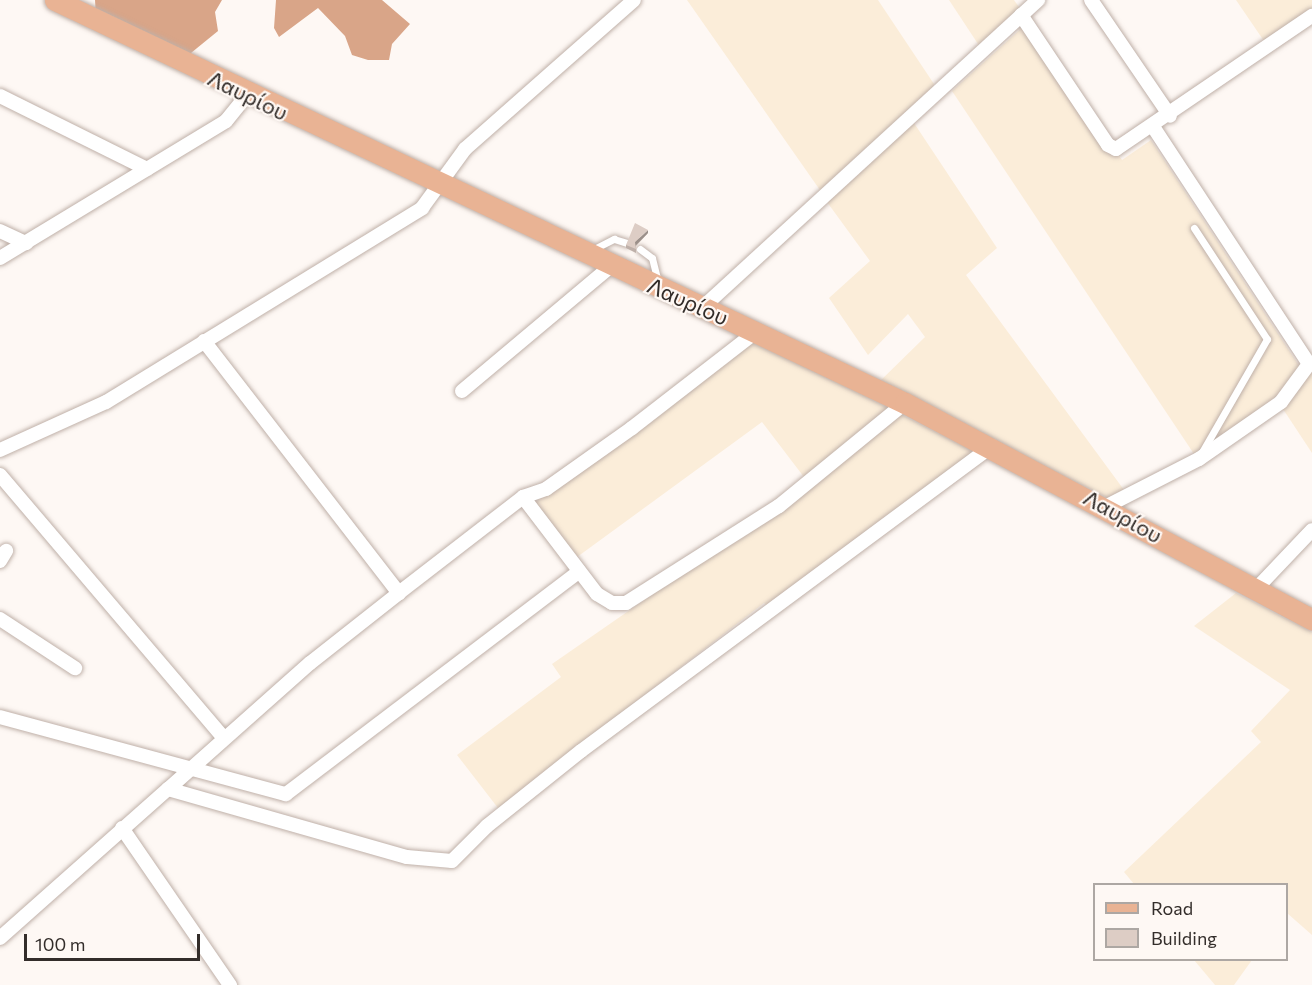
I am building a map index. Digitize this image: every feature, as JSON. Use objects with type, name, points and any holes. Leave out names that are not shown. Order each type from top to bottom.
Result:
[{"type":"main road","name":"Λαυρίου","points":[[55,0],[80,5],[247,94],[441,187],[702,308],[757,331],[905,403],[992,446],[1312,618]]},
{"type":"street","points":[[702,308],[1038,0]]},
{"type":"street","points":[[1091,0],[1170,116]]},
{"type":"street","points":[[0,450],[106,402],[394,228],[441,187],[465,149],[632,1]]},
{"type":"street","points":[[1021,15],[1108,145],[1123,147],[1154,128],[1312,16]]},
{"type":"street","points":[[0,258],[226,121],[247,94]]},
{"type":"street","points":[[0,96],[147,169]]},
{"type":"street","points":[[1105,507],[1199,459],[1281,402],[1309,364],[1154,128]]},
{"type":"street","points":[[0,231],[26,243]]},
{"type":"street","points":[[462,391],[611,266]]},
{"type":"street","points":[[0,938],[191,769],[223,737],[399,593],[523,497],[546,489],[632,428],[757,331]]},
{"type":"street","points":[[204,341],[399,593]]},
{"type":"street","points":[[523,497],[597,594],[612,603],[626,603],[779,506],[905,403]]},
{"type":"street","points":[[168,789],[407,856],[452,861],[487,826],[581,752],[992,446]]},
{"type":"street","points":[[0,474],[223,737]]},
{"type":"street","points":[[1256,589],[1312,530]]},
{"type":"street","points":[[0,717],[286,794],[579,572]]},
{"type":"street","points":[[0,619],[75,668]]},
{"type":"street","points":[[122,828],[230,985]]},
{"type":"lane","points":[[1194,228],[1267,339],[1199,459]]},
{"type":"lane","points":[[586,254],[608,240],[627,243]]},
{"type":"lane","points":[[640,249],[656,265],[660,288]]},
{"type":"shaded area","points":[[95,0],[222,0],[215,12],[218,31],[186,57],[96,17]]},
{"type":"shaded area","points":[[276,0],[382,0],[410,24],[392,44],[389,60],[368,60],[352,55],[345,36],[318,8],[279,37],[274,28]]},
{"type":"shaded area","points":[[687,0],[878,0],[934,84],[931,94],[822,193]]},
{"type":"shaded area","points":[[949,0],[1014,0],[1021,10],[980,47]]},
{"type":"shaded area","points":[[1236,0],[1312,0],[1312,10],[1266,44]]},
{"type":"shaded area","points":[[1027,23],[1122,160],[1151,140],[1300,367],[1278,397],[1194,454],[952,91]]},
{"type":"shaded area","points":[[914,123],[997,248],[966,275],[1127,494],[1114,501],[878,383],[925,337],[908,314],[868,355],[829,298],[870,261],[827,202]]},
{"type":"shaded area","points":[[753,339],[975,452],[769,607],[764,603],[498,808],[457,755],[561,677],[552,664],[810,485],[762,422],[573,560],[533,504]]},
{"type":"shaded area","points":[[1312,369],[1312,453],[1281,406]]},
{"type":"shaded area","points":[[1236,593],[1312,632],[1312,935],[1288,914],[1288,883],[1133,883],[1124,872],[1261,742],[1251,731],[1290,690],[1194,626]]},
{"type":"shaded area","points":[[1195,961],[1251,961],[1234,985],[1215,985]]},
{"type":"building","points":[[635,223],[648,230],[635,242],[636,249],[626,245]]}]
